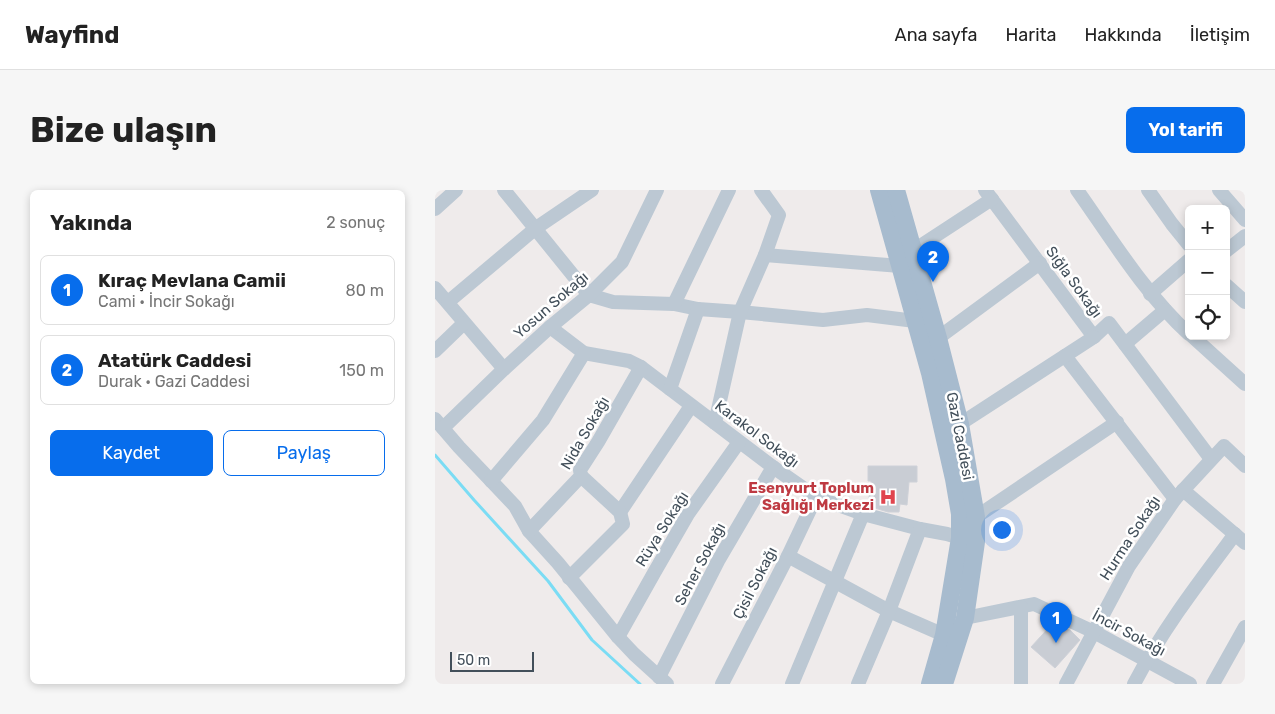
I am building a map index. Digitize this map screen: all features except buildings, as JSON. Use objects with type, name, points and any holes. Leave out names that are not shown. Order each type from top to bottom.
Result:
[{"type":"main road","name":"Gazi Caddesi","points":[[879,190],[930,373],[960,514],[959,538],[944,635],[929,684]]},
{"type":"main road","name":"Gazi Caddesi","points":[[896,190],[914,250],[960,424],[976,517],[976,542],[965,618],[944,684]]},
{"type":"street","points":[[435,209],[456,190]]},
{"type":"street","points":[[504,190],[589,295],[613,302],[674,304],[698,309],[823,320],[867,315],[915,321]]},
{"type":"street","points":[[448,302],[536,228],[592,190]]},
{"type":"street","name":"Yosun Sokağı","points":[[439,423],[589,295],[622,262],[657,190]]},
{"type":"street","points":[[674,304],[729,190]]},
{"type":"street","points":[[715,423],[740,312],[765,255],[779,216],[761,190]]},
{"type":"street","points":[[1077,190],[1150,294],[1185,330]]},
{"type":"street","points":[[1148,190],[1185,240]]},
{"type":"street","points":[[1219,190],[1245,220]]},
{"type":"street","points":[[914,250],[989,194]]},
{"type":"street","name":"Sığla Sokağı","points":[[989,194],[1094,337],[1109,322],[1211,459]]},
{"type":"street","points":[[1227,250],[1245,236]]},
{"type":"street","points":[[765,255],[900,266]]},
{"type":"street","points":[[938,338],[1040,263]]},
{"type":"street","points":[[1150,294],[1185,263]]},
{"type":"street","points":[[435,288],[504,369]]},
{"type":"street","points":[[1230,289],[1245,302]]},
{"type":"street","points":[[670,389],[698,309]]},
{"type":"street","points":[[1125,344],[1165,310]]},
{"type":"street","points":[[435,351],[464,323]]},
{"type":"street","name":"Karakol Sokağı","points":[[550,327],[584,353],[629,360],[641,367],[739,442],[816,497],[863,514],[959,538]]},
{"type":"street","points":[[960,424],[1094,337]]},
{"type":"street","points":[[1196,340],[1245,384]]},
{"type":"street","points":[[491,481],[543,420],[584,353]]},
{"type":"street","points":[[1065,356],[1117,422],[1179,494],[1240,538],[1186,600],[1146,660],[1134,684]]},
{"type":"street","name":"Nida Sokağı","points":[[529,531],[581,476],[580,470],[641,367]]},
{"type":"street","points":[[620,512],[691,406]]},
{"type":"street","points":[[976,517],[1117,422]]},
{"type":"street","points":[[439,423],[515,506],[529,531],[618,638],[663,680]]},
{"type":"street","name":"Rüya Sokağı","points":[[618,638],[688,514],[739,442]]},
{"type":"street","name":"Hurma Sokağı","points":[[1066,684],[1129,566],[1179,494],[1223,446],[1245,466]]},
{"type":"street","name":"Seher Sokağı","points":[[663,680],[719,561],[773,467]]},
{"type":"street","points":[[569,578],[623,524],[620,512],[581,476]]},
{"type":"street","name":"Çisil Sokağı","points":[[722,684],[816,497]]},
{"type":"street","points":[[792,684],[863,514]]},
{"type":"street","points":[[858,684],[889,611],[920,529]]},
{"type":"street","points":[[787,556],[889,611],[944,635]]},
{"type":"street","name":"İncir Sokağı","points":[[965,618],[1034,604],[1094,632],[1189,684]]},
{"type":"street","points":[[1021,607],[1021,684]]},
{"type":"street","points":[[1213,684],[1245,627]]},
{"type":"waterway","points":[[435,455],[548,581],[592,640],[640,684]]},
{"type":"place","name":"Atatürk Caddesi","points":[[933,282]]},
{"type":"place","name":"Esenyurt Toplum Sağlığı Merkezi","points":[[888,497]]},
{"type":"place","name":"Kıraç Mevlana Camii","points":[[1056,643]]}]
